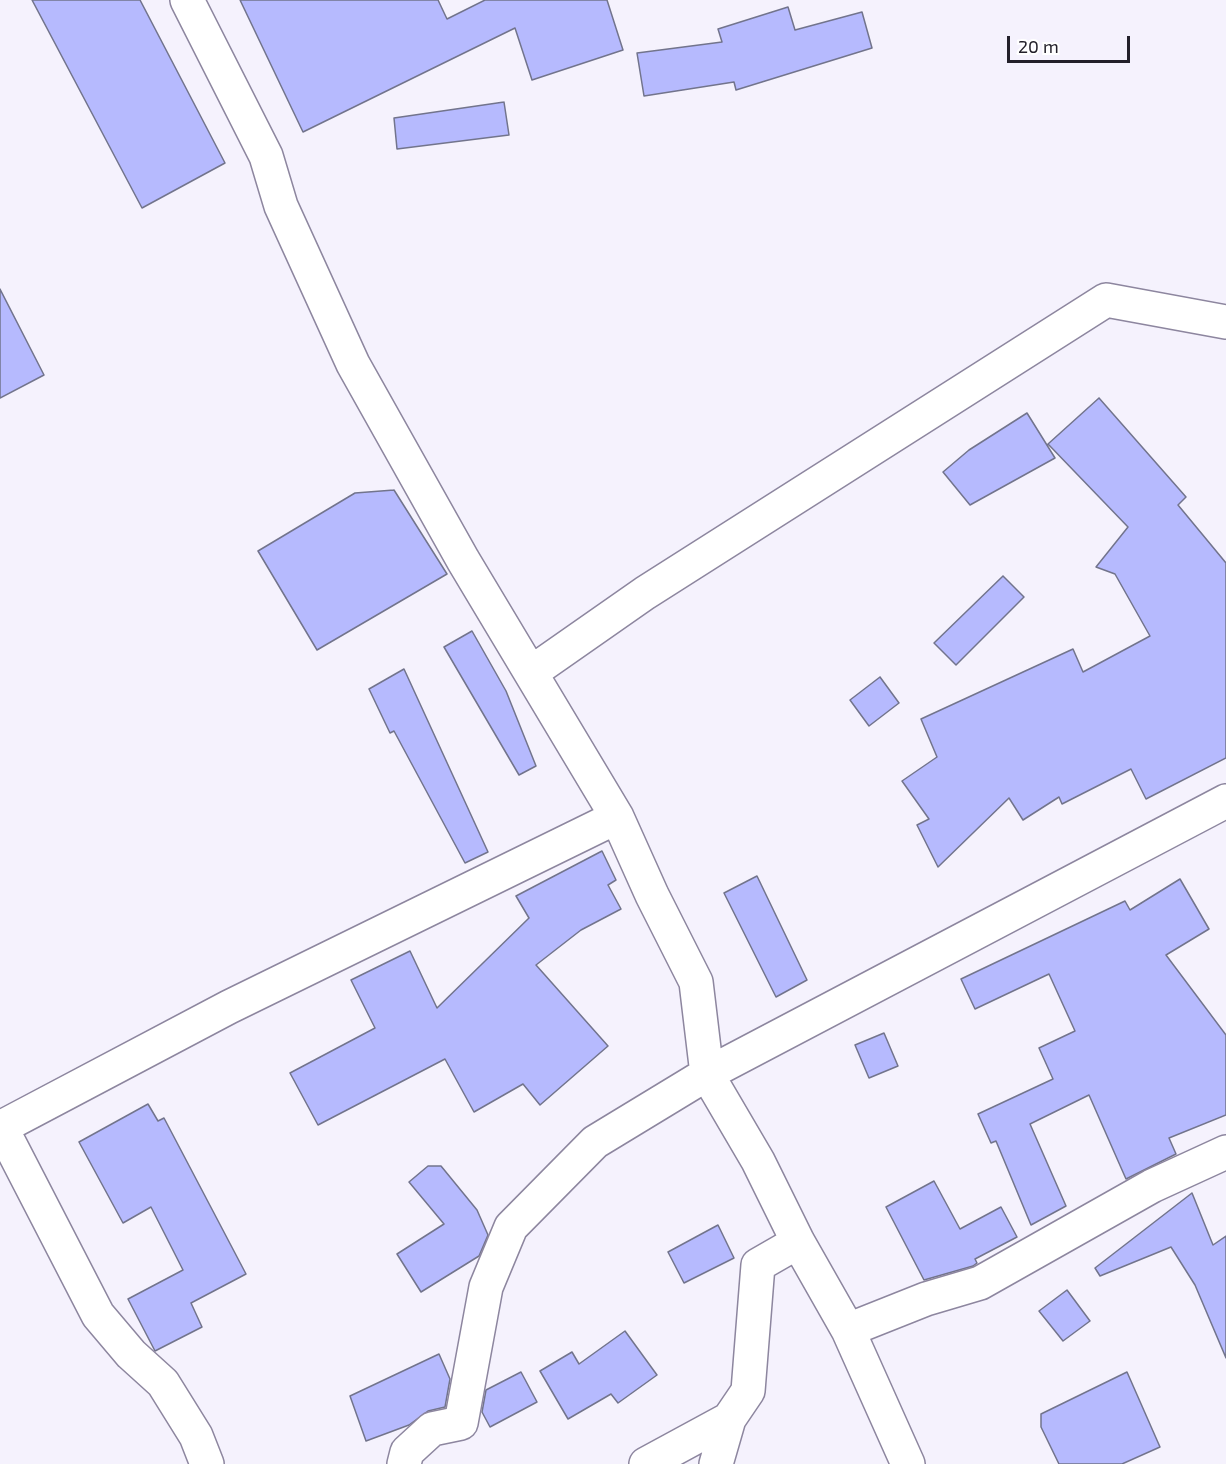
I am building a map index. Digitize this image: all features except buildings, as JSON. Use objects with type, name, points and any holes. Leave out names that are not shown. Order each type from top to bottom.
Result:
[{"type":"street","points":[[187,0],[266,156],[281,206],[353,364],[463,560],[617,817],[652,895],[696,982],[707,1074],[758,1161],[798,1242],[848,1330],[908,1464]]},
{"type":"street","points":[[532,672],[645,593],[1106,300],[1226,322]]},
{"type":"street","points":[[404,1464],[407,1452],[432,1429],[461,1423],[486,1287],[511,1227],[595,1142],[707,1074],[1226,801]]},
{"type":"street","points":[[207,1464],[196,1436],[162,1383],[131,1354],[98,1315],[1,1127],[229,1007],[617,817]]},
{"type":"street","points":[[848,1330],[926,1299],[980,1283],[1152,1186],[1226,1152]]},
{"type":"street","points":[[716,1464],[729,1419],[748,1391],[758,1265],[798,1242]]},
{"type":"street","points":[[646,1464],[729,1419]]}]
